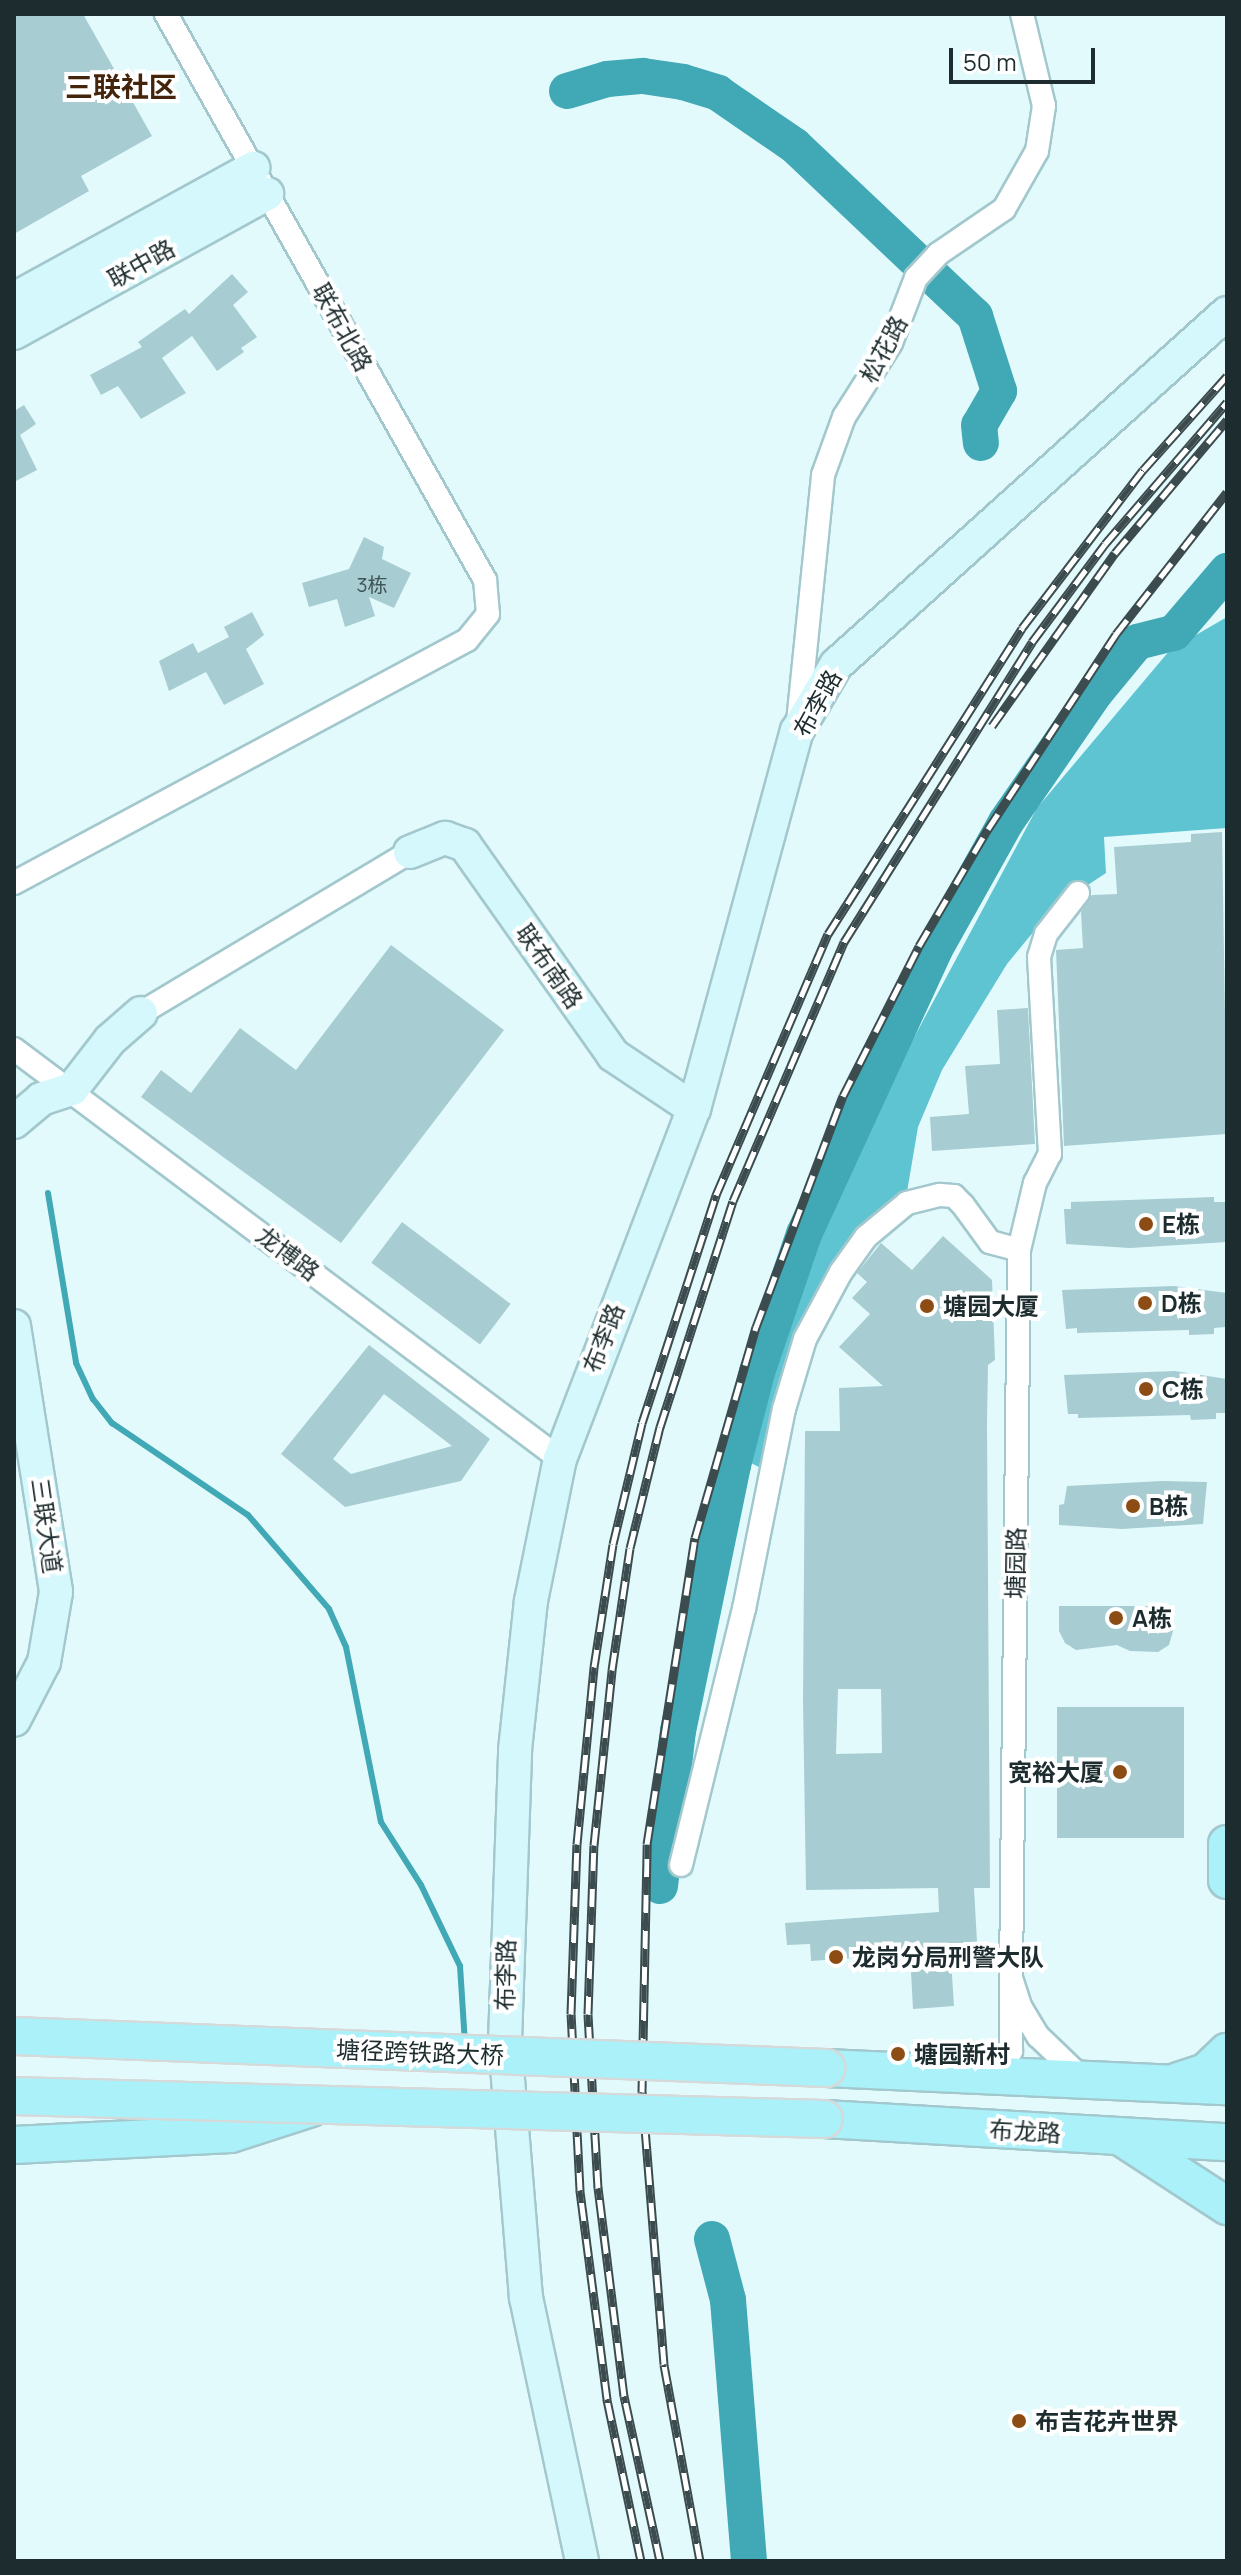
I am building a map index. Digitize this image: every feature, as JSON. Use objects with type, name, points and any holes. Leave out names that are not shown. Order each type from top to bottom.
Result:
[{"type":"main road","name":"联中路","points":[[14,299],[260,181]]},
{"type":"main road","name":"联中路","points":[[14,333],[260,181]]},
{"type":"main road","name":"布李路","points":[[582,2561],[526,2298],[507,2095],[504,1985],[515,1750],[531,1601],[560,1459],[694,1109],[797,731],[836,665],[1227,313]]},
{"type":"main road","name":"联布南路","points":[[410,852],[445,838],[465,845],[613,1055],[694,1109]]},
{"type":"main road","points":[[14,1122],[41,1099],[72,1089],[110,1040],[141,1013]]},
{"type":"main road","name":"三联大道","points":[[14,1326],[56,1592],[44,1662],[14,1720]]},
{"type":"main road","points":[[1227,1844],[1227,1880]]},
{"type":"main road","name":"塘径跨铁路大桥","points":[[14,2036],[995,2076]]},
{"type":"main road","points":[[1163,2083],[1196,2077],[1227,2052]]},
{"type":"main road","points":[[995,2076],[1227,2086]]},
{"type":"main road","points":[[14,2145],[231,2134],[290,2111],[335,2104],[507,2095]]},
{"type":"main road","name":"布龙路","points":[[14,2096],[824,2119],[1227,2142]]},
{"type":"main road","points":[[1119,2136],[1227,2206]]},
{"type":"street","name":"联布北路","points":[[14,883],[467,640],[488,614],[485,580],[166,14]]},
{"type":"street","name":"松花路","points":[[797,731],[823,475],[844,417],[891,343],[916,278],[938,254],[1004,209],[1037,151],[1044,106],[1022,14]]},
{"type":"street","points":[[141,1013],[410,852]]},
{"type":"street","name":"塘园路","points":[[995,2076],[1011,2051],[1019,1250],[1035,1183],[1050,1154],[1037,976],[1046,934],[1078,893]]},
{"type":"street","name":"龙博路","points":[[14,1049],[72,1089],[560,1459]]},
{"type":"street","points":[[681,1865],[744,1609],[784,1409],[805,1339],[841,1272],[866,1237],[907,1203],[940,1195],[954,1196],[990,1242],[1019,1250]]},
{"type":"street","name":"塘园路","points":[[1011,1978],[1014,1994],[1038,2036],[1084,2080]]},
{"type":"shaded area","points":[[1227,617],[1227,828],[1104,837],[1106,873],[1053,908],[1007,964],[942,1070],[918,1127],[907,1192],[856,1229],[815,1299],[784,1380],[759,1467],[743,1459],[809,1263],[880,1101],[1037,808],[1170,650]]},
{"type":"building","points":[[14,14],[83,14],[152,136],[81,176],[89,191],[14,234]]},
{"type":"building","points":[[232,274],[248,292],[233,305],[257,337],[241,348],[244,352],[217,371],[192,336],[162,358],[186,393],[141,419],[118,386],[101,395],[90,375],[142,347],[138,342],[185,309],[189,314]]},
{"type":"building","points":[[24,405],[36,424],[20,435],[37,470],[14,482],[14,411]]},
{"type":"building","points":[[364,537],[384,547],[382,559],[411,573],[394,608],[369,597],[375,616],[345,627],[337,599],[309,607],[302,583],[349,569]]},
{"type":"building","points":[[252,612],[264,635],[246,649],[264,684],[224,705],[206,672],[169,691],[159,661],[193,643],[198,653],[229,637],[224,627]]},
{"type":"building","points":[[1222,832],[1227,1134],[1064,1146],[1056,950],[1083,948],[1081,912],[1092,895],[1117,894],[1114,847],[1191,842],[1191,834]]},
{"type":"building","points":[[391,945],[504,1030],[341,1243],[141,1097],[161,1070],[191,1093],[240,1028],[296,1070]]},
{"type":"building","points":[[1028,1008],[1035,1144],[932,1151],[930,1117],[969,1114],[965,1066],[1000,1064],[997,1010]]},
{"type":"building","name":"E栋","points":[[1214,1197],[1214,1202],[1227,1202],[1227,1242],[1130,1248],[1066,1244],[1064,1209],[1071,1209],[1071,1202]]},
{"type":"building","points":[[402,1222],[511,1304],[480,1345],[371,1263]]},
{"type":"building","points":[[943,1236],[992,1280],[995,1360],[988,1365],[987,1422],[990,1888],[974,1888],[977,1942],[950,1944],[954,2006],[913,2009],[910,1954],[811,1961],[810,1944],[787,1945],[785,1923],[939,1912],[938,1888],[806,1890],[803,1701],[805,1431],[840,1431],[839,1388],[883,1386],[839,1347],[870,1314],[852,1298],[867,1282],[857,1273],[881,1243],[912,1270]],"holes":[[[838,1689],[881,1689],[882,1753],[836,1754]]]},
{"type":"building","name":"D栋","points":[[1174,1286],[1227,1293],[1226,1327],[1214,1328],[1214,1334],[1189,1335],[1189,1330],[1077,1333],[1077,1328],[1066,1329],[1062,1290]]},
{"type":"building","points":[[369,1345],[490,1439],[461,1481],[345,1507],[281,1454]],"holes":[[[384,1394],[452,1446],[351,1474],[333,1459]]]},
{"type":"building","name":"C栋","points":[[1175,1371],[1227,1379],[1227,1413],[1216,1413],[1216,1419],[1191,1420],[1190,1415],[1078,1418],[1078,1414],[1068,1414],[1064,1375]]},
{"type":"building","name":"B栋","points":[[1207,1482],[1203,1524],[1122,1529],[1059,1525],[1059,1505],[1064,1504],[1067,1486]]},
{"type":"building","name":"A栋","points":[[1059,1606],[1172,1606],[1173,1631],[1169,1645],[1158,1652],[1130,1651],[1117,1645],[1076,1650],[1065,1643],[1059,1631]]},
{"type":"building","name":"宽裕大厦","points":[[1057,1707],[1184,1707],[1184,1838],[1057,1838]]},
{"type":"waterway","points":[[567,91],[607,79],[643,76],[683,82],[718,93],[795,146],[975,316],[999,391],[979,425],[981,443]]},
{"type":"waterway","points":[[660,1886],[678,1731],[733,1465],[757,1372],[804,1234],[935,949],[1006,822],[1095,693],[1137,642],[1174,633],[1227,571]]},
{"type":"waterway","points":[[48,1193],[76,1363],[93,1399],[112,1423],[248,1515],[329,1609],[346,1647],[381,1822],[421,1885],[460,1966],[465,2043]]},
{"type":"waterway","points":[[712,2239],[728,2300],[749,2561]]},
{"type":"railway","points":[[641,2561],[607,2399],[580,2190],[571,2014],[577,1844],[594,1667],[613,1544],[642,1423],[716,1195],[828,934],[1022,628],[1143,470],[1227,376]]},
{"type":"railway","points":[[660,2561],[624,2396],[598,2188],[588,2014],[594,1845],[612,1670],[630,1548],[660,1427],[733,1201],[844,942],[1032,642],[1105,544],[1227,402]]},
{"type":"railway","points":[[992,726],[1115,553],[1227,420]]},
{"type":"railway","points":[[700,2561],[664,2364],[642,2092],[647,1844],[695,1538],[756,1327],[843,1096],[919,946],[988,829],[1116,634],[1227,492]]},
{"type":"place","name":"E栋","points":[[1146,1224]]},
{"type":"place","name":"D栋","points":[[1145,1303]]},
{"type":"place","name":"塘园大厦","points":[[927,1306]]},
{"type":"place","name":"C栋","points":[[1146,1389]]},
{"type":"place","name":"B栋","points":[[1133,1506]]},
{"type":"place","name":"A栋","points":[[1116,1618]]},
{"type":"place","name":"宽裕大厦","points":[[1120,1772]]},
{"type":"place","name":"龙岗分局刑警大队","points":[[836,1957]]},
{"type":"place","name":"塘园新村","points":[[898,2054]]},
{"type":"place","name":"布吉花卉世界","points":[[1019,2421]]},
{"type":"district","name":"三联社区","points":[[121,86]]}]
